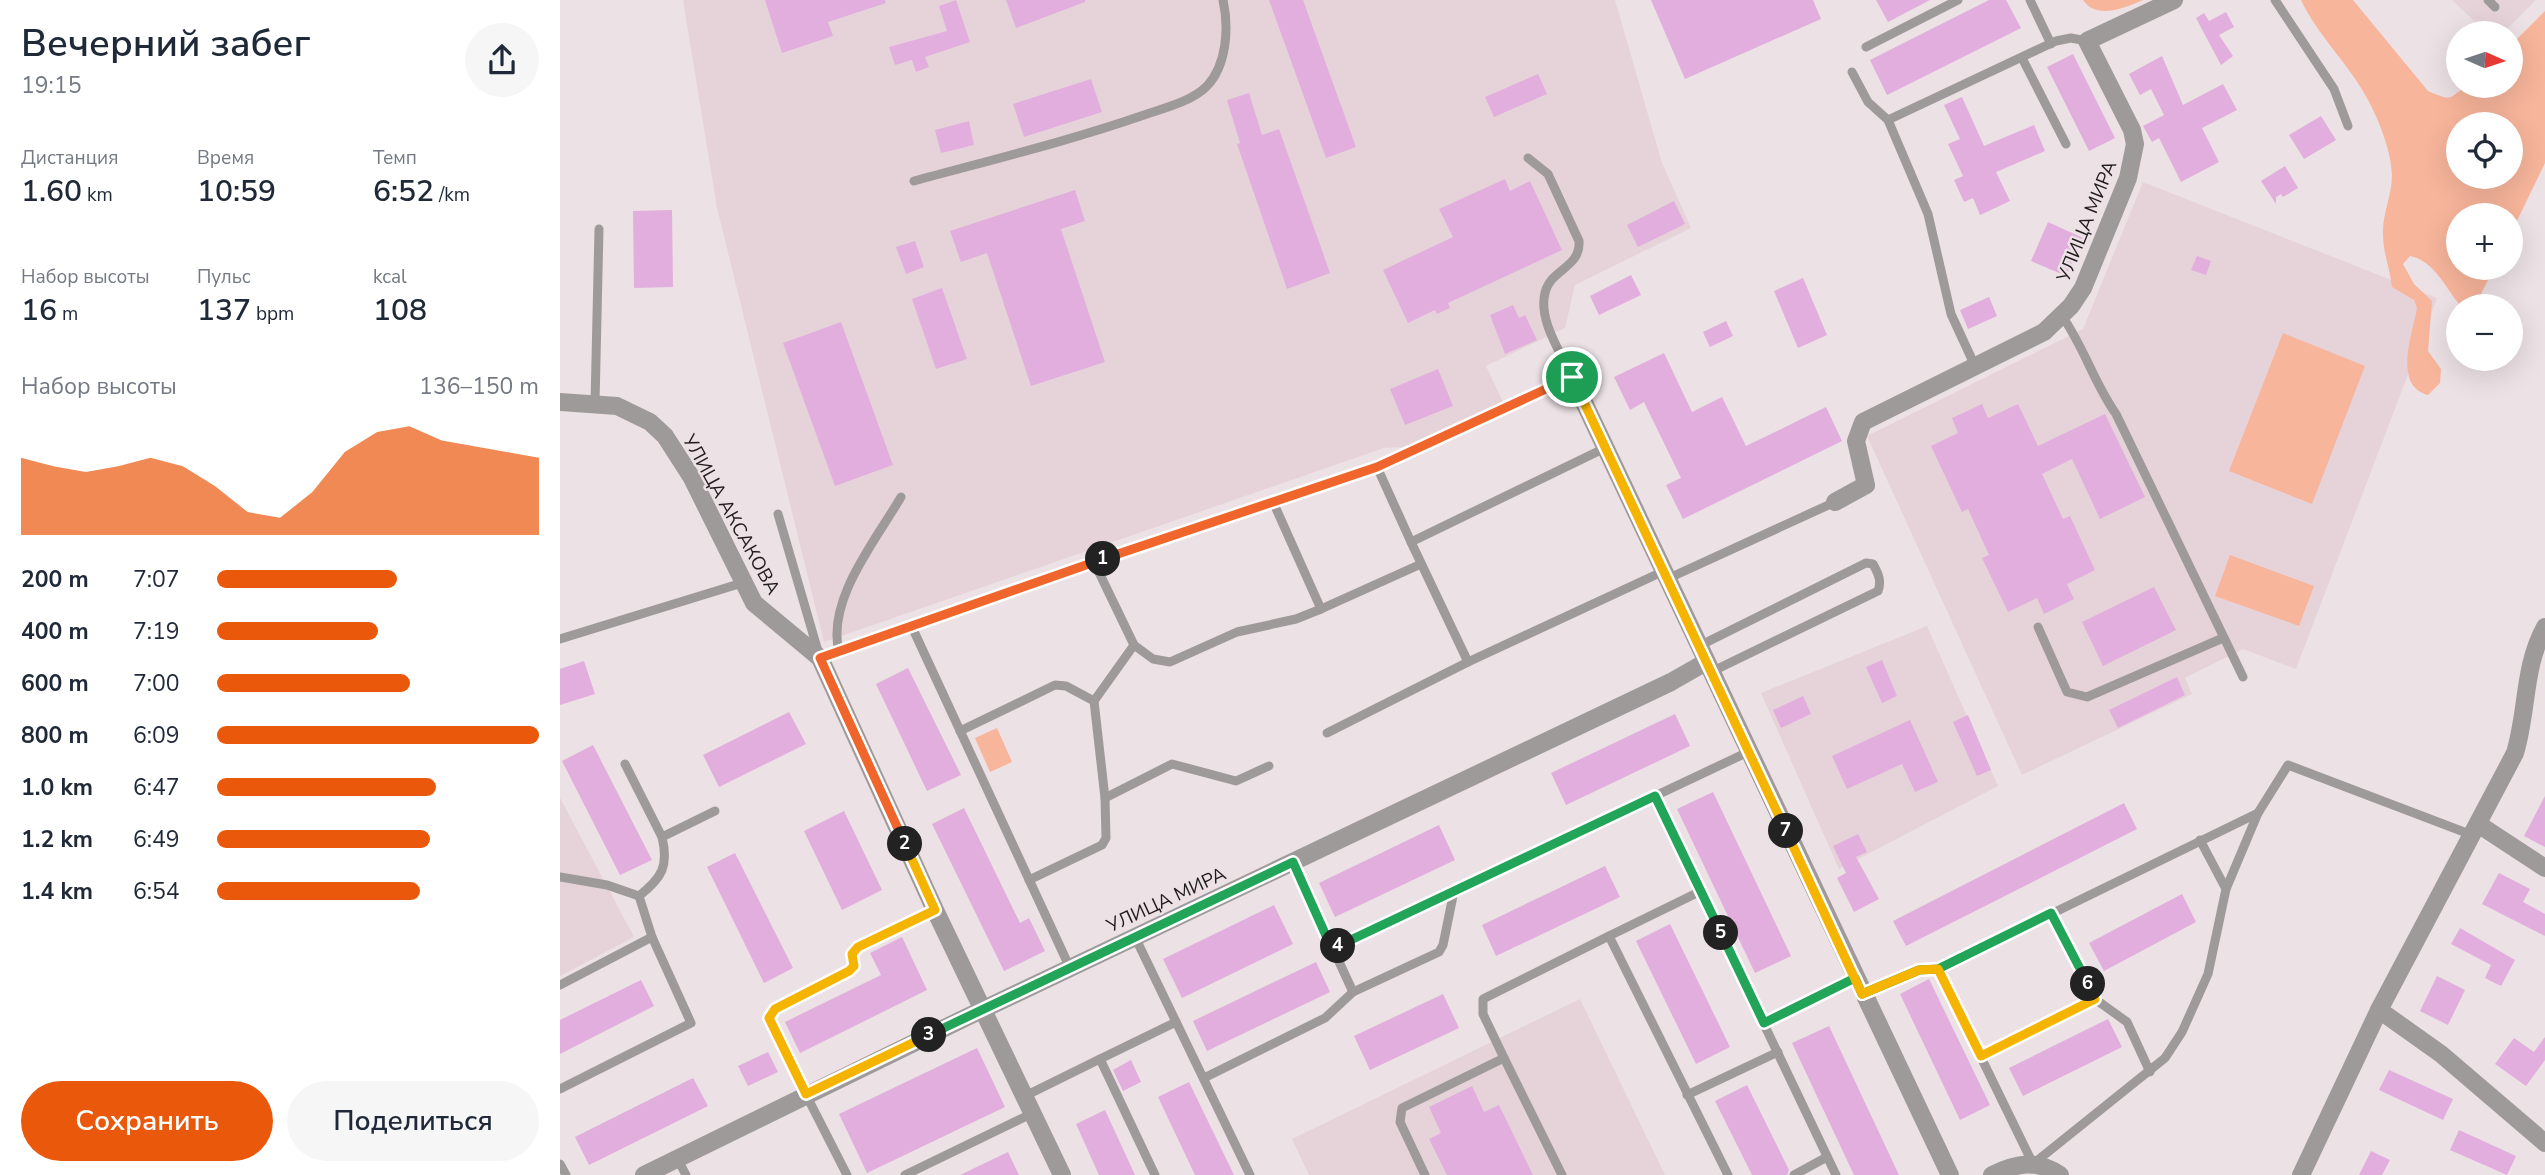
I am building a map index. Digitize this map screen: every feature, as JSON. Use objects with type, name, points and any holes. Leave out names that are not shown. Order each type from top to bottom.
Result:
[{"type":"street","points":[[2087,41],[2174,0]]},
{"type":"street","name":"УЛИЦА МИРА","points":[[1835,502],[1866,485],[1856,441],[1863,422],[2044,332],[2062,316],[2083,288],[2134,160],[2132,130],[2087,41]]},
{"type":"street","points":[[1572,377],[1858,986],[1950,1175]]},
{"type":"street","name":"УЛИЦА АКСАКОВА","points":[[560,402],[595,403],[633,412],[650,422],[672,445],[692,478],[742,583],[765,614],[820,658]]},
{"type":"street","points":[[2301,1175],[2379,1010],[2515,753],[2522,731],[2531,658],[2545,627]]},
{"type":"street","points":[[820,658],[935,910],[1062,1175]]},
{"type":"street","name":"УЛИЦА МИРА","points":[[644,1175],[982,1009],[1671,682],[1705,660]]},
{"type":"street","points":[[2474,829],[2545,868]]},
{"type":"street","points":[[2379,1010],[2441,1054],[2545,1143]]},
{"type":"street","points":[[1992,1175],[2021,1163],[2033,1164],[2060,1175]]},
{"type":"lane","points":[[914,181],[1099,130],[1184,101],[1206,88],[1216,74],[1226,34],[1223,0]]},
{"type":"lane","points":[[1866,47],[1958,0]]},
{"type":"lane","points":[[2030,0],[2051,44]]},
{"type":"lane","points":[[2275,0],[2334,89],[2348,126]]},
{"type":"lane","points":[[1888,120],[2051,44],[2071,37],[2087,41]]},
{"type":"lane","points":[[2022,58],[2066,144]]},
{"type":"lane","points":[[1852,72],[1862,94],[1888,120],[1928,214],[1951,314],[1975,366]]},
{"type":"lane","points":[[778,514],[820,658],[1377,467],[1572,377],[1544,307],[1545,292],[1558,274],[1575,260],[1580,252],[1580,241],[1548,174],[1528,158]]},
{"type":"lane","points":[[595,403],[599,229]]},
{"type":"lane","points":[[2062,316],[2074,333],[2100,393],[2116,414],[2243,677]]},
{"type":"lane","points":[[1411,542],[1605,449]]},
{"type":"lane","points":[[1377,467],[1468,662]]},
{"type":"lane","points":[[839,652],[836,625],[842,600],[901,496]]},
{"type":"lane","points":[[1327,733],[1468,662],[1835,502]]},
{"type":"lane","points":[[1274,504],[1321,609]]},
{"type":"lane","points":[[1094,562],[1134,645],[1153,659],[1170,662],[1237,632],[1296,619],[1422,564]]},
{"type":"lane","points":[[1866,563],[1872,564],[1876,569],[1881,583],[1878,591],[1705,660],[1866,563]]},
{"type":"lane","points":[[560,639],[742,583]]},
{"type":"lane","points":[[912,627],[1070,968]]},
{"type":"lane","points":[[2038,627],[2067,692],[2079,697],[2087,697],[2222,638]]},
{"type":"lane","points":[[1029,880],[1102,845],[1106,838],[1105,799],[1094,701],[1134,645]]},
{"type":"lane","points":[[960,731],[1055,685],[1066,686],[1094,701]]},
{"type":"lane","points":[[1332,949],[1748,752]]},
{"type":"lane","points":[[625,764],[662,837],[666,853],[665,870],[655,883],[639,896]]},
{"type":"lane","points":[[1105,799],[1172,764],[1236,781],[1269,766]]},
{"type":"lane","points":[[1938,969],[2033,1164],[2165,1058],[2200,996],[2213,958],[2226,889],[2258,813],[2288,765],[2474,829]]},
{"type":"lane","points":[[1655,796],[1836,1175]]},
{"type":"lane","points":[[662,837],[715,811]]},
{"type":"lane","points":[[1764,1023],[1858,986],[1919,970],[1938,969],[2258,813]]},
{"type":"lane","points":[[2200,840],[2226,889]]},
{"type":"lane","points":[[1293,862],[1353,992]]},
{"type":"lane","points":[[560,877],[607,885],[639,896]]},
{"type":"lane","points":[[1204,1078],[1325,1018],[1353,992],[1438,951],[1443,945],[1454,891]]},
{"type":"lane","points":[[1562,1175],[1483,1014],[1483,999],[1701,891]]},
{"type":"lane","points":[[560,1089],[691,1023],[652,937],[639,896]]},
{"type":"lane","points":[[847,1175],[770,1024],[770,1013],[849,971],[854,966],[852,954],[858,947],[935,910]]},
{"type":"lane","points":[[2051,913],[2095,999],[2127,1022],[2150,1072]]},
{"type":"lane","points":[[1609,936],[1728,1175]]},
{"type":"lane","points":[[560,985],[652,937]]},
{"type":"lane","points":[[1135,937],[1250,1175]]},
{"type":"lane","points":[[1981,1056],[2095,999]]},
{"type":"lane","points":[[1025,1096],[1176,1022]]},
{"type":"lane","points":[[1687,1096],[1777,1052]]},
{"type":"lane","points":[[1425,1175],[1399,1122],[1402,1108],[1504,1058]]},
{"type":"lane","points":[[1100,1059],[1155,1175]]},
{"type":"lane","points":[[905,1175],[1033,1113]]},
{"type":"lane","points":[[1794,1175],[1827,1157]]},
{"type":"lane","points":[[677,1158],[686,1175]]},
{"type":"lane","points":[[560,1164],[566,1175]]},
{"type":"shaded area","points":[[683,0],[1615,0],[1662,163],[1691,228],[1575,285],[1565,328],[1486,366],[1503,402],[1408,447],[1384,448],[824,642],[717,208]]},
{"type":"shaded area","points":[[2083,0],[2143,0],[2120,9],[2103,11],[2095,10]]},
{"type":"shaded area","points":[[2301,0],[2353,0],[2428,91],[2446,98],[2524,98],[2524,32],[2545,11],[2545,163],[2523,208],[2523,203],[2446,203],[2446,280],[2488,280],[2481,294],[2452,294],[2433,269],[2419,259],[2410,256],[2403,264],[2414,284],[2432,301],[2428,351],[2441,369],[2440,383],[2428,395],[2417,390],[2408,370],[2409,344],[2417,308],[2414,300],[2392,287],[2384,248],[2383,227],[2392,175],[2387,145],[2367,98],[2324,38]]},
{"type":"shaded area","points":[[2452,0],[2536,0],[2515,21],[2474,21]]},
{"type":"shaded area","points":[[2143,182],[2437,298],[2296,669],[2243,649],[2185,678],[2192,694],[2022,775],[1867,436],[2083,329]]},
{"type":"shaded area","points":[[2283,333],[2365,366],[2312,504],[2229,471]]},
{"type":"shaded area","points":[[2230,555],[2314,586],[2299,626],[2215,596]]},
{"type":"shaded area","points":[[1927,626],[1998,786],[1839,869],[1761,693]]},
{"type":"shaded area","points":[[997,728],[1012,762],[990,772],[975,738]]},
{"type":"shaded area","points":[[560,798],[634,937],[560,976]]},
{"type":"shaded area","points":[[1580,999],[1665,1175],[1309,1175],[1292,1139]]},
{"type":"building","points":[[765,0],[885,0],[886,3],[828,22],[833,36],[782,53]]},
{"type":"building","points":[[956,0],[970,42],[925,57],[929,67],[916,72],[912,60],[895,65],[889,47],[947,31],[939,6]]},
{"type":"building","points":[[1006,0],[1085,0],[1085,2],[1016,28]]},
{"type":"building","points":[[1269,0],[1303,0],[1356,147],[1326,158]]},
{"type":"building","points":[[1651,0],[1813,0],[1821,19],[1685,79]]},
{"type":"building","points":[[1876,0],[1930,0],[1888,22]]},
{"type":"building","points":[[1989,0],[2006,0],[2021,28],[1887,95],[1870,60]]},
{"type":"building","points":[[2226,12],[2234,27],[2219,35],[2233,56],[2221,65],[2196,18],[2204,13],[2209,21]]},
{"type":"building","points":[[2073,54],[2115,138],[2089,151],[2047,67]]},
{"type":"building","points":[[2162,56],[2183,105],[2223,84],[2237,110],[2202,128],[2219,162],[2181,182],[2159,138],[2152,142],[2143,126],[2164,115],[2151,89],[2140,95],[2129,74]]},
{"type":"building","points":[[1538,74],[1547,94],[1494,117],[1485,97]]},
{"type":"building","points":[[1091,79],[1102,112],[1024,137],[1013,104]]},
{"type":"building","points":[[1249,93],[1262,135],[1279,129],[1330,273],[1287,289],[1237,144],[1240,143],[1227,100]]},
{"type":"building","points":[[1962,97],[1984,146],[2034,125],[2045,151],[1996,172],[2010,201],[1980,215],[1973,198],[1964,202],[1954,180],[1963,176],[1948,144],[1960,139],[1944,105]]},
{"type":"building","points":[[2321,116],[2336,140],[2304,159],[2289,135]]},
{"type":"building","points":[[969,121],[974,145],[941,153],[935,130]]},
{"type":"building","points":[[2285,166],[2298,188],[2283,197],[2281,194],[2276,197],[2276,204],[2261,181]]},
{"type":"building","points":[[1505,179],[1510,191],[1530,181],[1562,250],[1448,303],[1450,308],[1437,314],[1435,310],[1408,323],[1383,270],[1453,237],[1439,209]]},
{"type":"building","points":[[1075,190],[1085,221],[1061,229],[1105,362],[1031,386],[987,253],[961,262],[950,231]]},
{"type":"building","points":[[1674,201],[1685,224],[1638,247],[1627,225]]},
{"type":"building","points":[[672,210],[673,287],[634,288],[633,211]]},
{"type":"building","points":[[2048,222],[2083,238],[2066,276],[2031,261]]},
{"type":"building","points":[[915,241],[924,267],[906,274],[896,247]]},
{"type":"building","points":[[2197,256],[2211,261],[2206,275],[2191,270]]},
{"type":"building","points":[[1631,275],[1641,295],[1599,315],[1590,296]]},
{"type":"building","points":[[1803,278],[1827,335],[1798,348],[1774,291]]},
{"type":"building","points":[[942,288],[967,359],[936,369],[912,299]]},
{"type":"building","points":[[1989,297],[1997,316],[1968,329],[1960,310]]},
{"type":"building","points":[[1513,305],[1519,318],[1525,315],[1537,340],[1505,354],[1490,315]]},
{"type":"building","points":[[1726,321],[1733,336],[1710,347],[1703,332]]},
{"type":"building","points":[[841,322],[893,465],[835,486],[783,343]]},
{"type":"building","points":[[1664,353],[1692,412],[1722,397],[1746,446],[1826,407],[1842,441],[1683,519],[1666,485],[1681,478],[1644,402],[1630,410],[1614,377]]},
{"type":"building","points":[[1438,369],[1453,406],[1405,425],[1390,389]]},
{"type":"building","points":[[1982,404],[1988,418],[2018,404],[2038,446],[2105,414],[2145,497],[2100,519],[2072,459],[2042,474],[2063,519],[2070,516],[2095,570],[2067,584],[2074,599],[2044,614],[2037,598],[2008,612],[1982,558],[1989,555],[1968,509],[1962,512],[1931,446],[1958,433],[1952,418]]},
{"type":"building","points":[[2154,587],[2176,630],[2103,666],[2082,622]]},
{"type":"building","points":[[1882,660],[1897,696],[1882,703],[1866,667]]},
{"type":"building","points":[[584,661],[595,694],[560,705],[560,669]]},
{"type":"building","points":[[908,668],[961,775],[927,791],[876,684]]},
{"type":"building","points":[[2177,677],[2185,695],[2118,728],[2109,710]]},
{"type":"building","points":[[1803,696],[1811,714],[1781,728],[1773,710]]},
{"type":"building","points":[[789,712],[806,744],[719,787],[703,755]]},
{"type":"building","points":[[1675,714],[1690,746],[1566,805],[1551,773]]},
{"type":"building","points":[[1968,715],[1991,770],[1977,776],[1953,722]]},
{"type":"building","points":[[1910,720],[1938,782],[1915,792],[1902,764],[1847,789],[1832,756]]},
{"type":"building","points":[[593,745],[652,860],[620,875],[562,761]]},
{"type":"building","points":[[1713,792],[1791,956],[1755,973],[1677,809]]},
{"type":"building","points":[[2545,796],[2545,847],[2524,836]]},
{"type":"building","points":[[2124,803],[2137,829],[1906,946],[1893,921]]},
{"type":"building","points":[[964,808],[1020,923],[1029,918],[1045,951],[1004,971],[932,824]]},
{"type":"building","points":[[844,811],[882,890],[842,910],[804,831]]},
{"type":"building","points":[[1439,825],[1455,860],[1335,917],[1319,883]]},
{"type":"building","points":[[1858,834],[1867,852],[1856,857],[1879,899],[1854,912],[1837,878],[1846,873],[1833,846]]},
{"type":"building","points":[[735,853],[793,968],[764,983],[707,867]]},
{"type":"building","points":[[1605,866],[1620,897],[1496,956],[1482,925]]},
{"type":"building","points":[[2499,873],[2530,889],[2523,902],[2545,914],[2545,936],[2482,904]]},
{"type":"building","points":[[2182,894],[2196,922],[2104,971],[2089,943]]},
{"type":"building","points":[[1274,905],[1293,944],[1182,998],[1163,959]]},
{"type":"building","points":[[1670,924],[1730,1047],[1696,1064],[1636,941]]},
{"type":"building","points":[[2460,928],[2515,960],[2501,986],[2485,978],[2491,965],[2451,944]]},
{"type":"building","points":[[902,937],[927,990],[800,1053],[785,1022],[881,975],[870,953]]},
{"type":"building","points":[[1316,962],[1330,992],[1207,1051],[1193,1021]]},
{"type":"building","points":[[2437,976],[2465,990],[2448,1025],[2420,1011]]},
{"type":"building","points":[[1929,979],[1990,1105],[1960,1120],[1900,994]]},
{"type":"building","points":[[641,980],[654,1006],[560,1054],[560,1020]]},
{"type":"building","points":[[1443,994],[1459,1028],[1370,1070],[1354,1036]]},
{"type":"building","points":[[2108,1019],[2122,1047],[2023,1096],[2009,1068]]},
{"type":"building","points":[[1829,1026],[1899,1175],[1854,1175],[1792,1043]]},
{"type":"building","points":[[2545,1037],[2545,1060],[2526,1086],[2495,1064],[2514,1038],[2534,1052]]},
{"type":"building","points":[[977,1048],[1005,1107],[867,1173],[839,1114]]},
{"type":"building","points":[[768,1052],[778,1072],[748,1086],[738,1066]]},
{"type":"building","points":[[1131,1060],[1141,1082],[1123,1091],[1113,1070]]},
{"type":"building","points":[[2389,1070],[2453,1099],[2443,1120],[2379,1090]]},
{"type":"building","points":[[693,1078],[708,1106],[589,1165],[575,1137]]},
{"type":"building","points":[[1189,1082],[1234,1175],[1195,1175],[1158,1097]]},
{"type":"building","points":[[1747,1085],[1789,1170],[1787,1175],[1752,1175],[1715,1101]]},
{"type":"building","points":[[1472,1086],[1484,1112],[1499,1105],[1533,1175],[1447,1175],[1429,1139],[1441,1133],[1429,1107]]},
{"type":"building","points":[[1105,1110],[1135,1175],[1099,1175],[1076,1124]]},
{"type":"building","points":[[2459,1130],[2516,1156],[2507,1175],[2450,1150]]},
{"type":"building","points":[[2371,1151],[2390,1160],[2382,1175],[2359,1175]]},
{"type":"building","points":[[1008,1152],[1019,1175],[960,1175]]},
{"type":"route","points":[[1572,377],[1377,467],[820,658],[935,910],[858,947],[852,954],[854,966],[849,971],[770,1013],[770,1024],[806,1094],[1293,862],[1332,949],[1655,796],[1764,1023],[1855,978],[1862,994],[1919,970],[1938,969],[2051,913],[2095,999],[1981,1056],[1938,969],[1919,970],[1862,994],[1711,672],[1572,377]]}]
